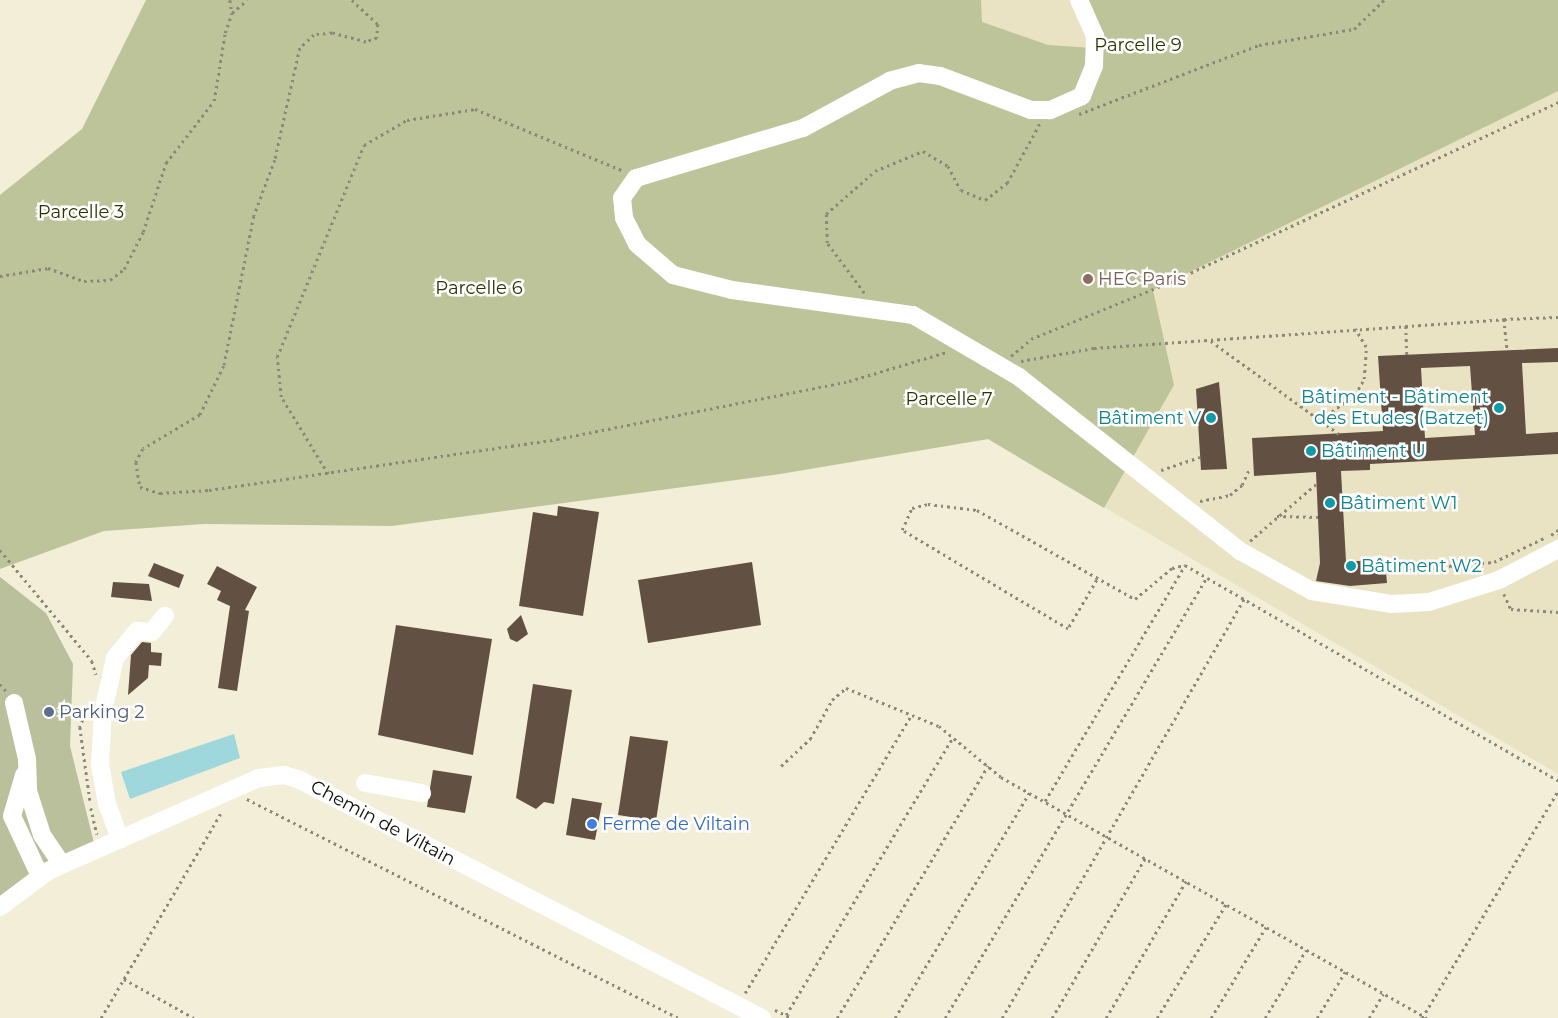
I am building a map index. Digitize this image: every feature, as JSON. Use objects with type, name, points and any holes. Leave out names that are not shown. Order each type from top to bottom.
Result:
[{"type":"street","points":[[1080,0],[1095,36],[1094,66],[1082,96],[1050,110],[1031,110],[940,76],[919,73],[890,80],[803,128],[636,178],[622,198],[624,218],[638,244],[673,275],[732,290],[867,306],[913,314],[1000,365],[1146,479],[1187,508],[1240,551],[1312,591],[1382,603],[1429,602],[1499,580],[1558,549]]},
{"type":"street","points":[[120,839],[107,804],[100,765],[103,712],[115,658],[128,639],[137,631],[152,632],[165,616]]},
{"type":"street","points":[[14,703],[27,759],[12,816],[40,876]]},
{"type":"street","points":[[25,769],[42,835],[62,865]]},
{"type":"street","name":"Chemin de Viltain","points":[[0,907],[40,876],[62,865],[259,778],[284,775],[300,780],[762,1018]]},
{"type":"street","points":[[365,783],[422,793]]},
{"type":"path","points":[[0,276],[48,268],[84,280],[110,280],[124,269],[143,232],[166,163],[214,101],[232,13],[230,0]]},
{"type":"path","points":[[232,13],[247,0]]},
{"type":"path","points":[[352,0],[378,24],[377,38],[366,42],[332,33],[314,35],[300,48],[275,160],[254,216],[237,310],[214,392],[200,415],[144,450],[135,475],[140,487],[160,493],[328,474],[558,439],[849,381],[954,350],[961,343]]},
{"type":"path","points":[[1070,116],[1087,114],[1259,45],[1354,29],[1384,0]]},
{"type":"path","points":[[1000,365],[1031,339],[1173,281],[1558,102]]},
{"type":"path","points":[[328,474],[281,397],[277,357],[364,145],[407,120],[475,109],[614,164],[636,178]]},
{"type":"path","points":[[867,306],[866,296],[827,243],[826,214],[875,171],[923,151],[948,166],[961,190],[985,200],[1007,183],[1050,110]]},
{"type":"path","points":[[1000,365],[1094,348],[1504,319],[1558,317]]},
{"type":"path","points":[[1504,319],[1507,350]]},
{"type":"path","points":[[1406,326],[1407,355]]},
{"type":"path","points":[[1320,420],[1355,395],[1364,379],[1366,347],[1355,330]]},
{"type":"path","points":[[1210,340],[1339,434]]},
{"type":"path","points":[[1146,479],[1171,464],[1200,457]]},
{"type":"path","points":[[1187,508],[1230,495],[1242,485],[1249,469]]},
{"type":"path","points":[[1240,551],[1275,516],[1316,484]]},
{"type":"path","points":[[1097,580],[1068,628],[902,530],[912,508],[928,504],[977,510],[1097,580],[1135,599],[1172,568],[1185,565],[1558,780]]},
{"type":"path","points":[[1275,516],[1318,517]]},
{"type":"path","points":[[1391,571],[1494,562],[1558,530]]},
{"type":"path","points":[[0,550],[92,661],[95,685]]},
{"type":"path","points":[[1494,562],[1499,580],[1512,609],[1558,612]]},
{"type":"path","points":[[1045,802],[1185,565]]},
{"type":"path","points":[[945,1018],[1207,577]]},
{"type":"path","points":[[1002,1018],[1244,598]]},
{"type":"path","points":[[781,766],[810,739],[832,700],[846,688],[939,726],[988,766],[1029,793],[1422,1017],[1427,1018]]},
{"type":"path","points":[[90,702],[80,727],[84,771],[100,848]]},
{"type":"path","points":[[744,994],[911,716]]},
{"type":"path","points":[[786,1015],[953,737]]},
{"type":"path","points":[[837,1018],[988,766]]},
{"type":"path","points":[[1422,1017],[1558,790]]},
{"type":"path","points":[[895,1018],[1029,793]]},
{"type":"path","points":[[238,798],[282,815],[678,1018]]},
{"type":"path","points":[[101,1018],[226,805]]},
{"type":"path","points":[[1052,1018],[1145,858]]},
{"type":"path","points":[[1106,1018],[1186,881]]},
{"type":"path","points":[[1157,1018],[1226,904]]},
{"type":"path","points":[[1211,1018],[1266,927]]},
{"type":"path","points":[[1264,1018],[1306,950]]},
{"type":"path","points":[[1317,1018],[1345,972]]},
{"type":"path","points":[[124,979],[194,1018]]},
{"type":"path","points":[[1369,1018],[1383,994]]},
{"type":"shaded area","name":"HEC Paris","points":[[580,0],[1558,0],[1558,774],[988,439],[780,474]]},
{"type":"green space","points":[[146,0],[981,0],[982,22],[1048,45],[1093,48],[1075,0],[1558,0],[1558,91],[1153,290],[1174,385],[1104,508],[988,439],[780,474],[392,526],[204,524],[104,531],[0,569],[0,195],[82,129]]},
{"type":"green space","points":[[0,577],[46,613],[73,664],[70,746],[94,843],[0,907]]},
{"type":"water","points":[[234,734],[240,758],[130,799],[121,772]]},
{"type":"building","points":[[1558,348],[1558,362],[1522,363],[1526,434],[1558,432],[1558,454],[1370,464],[1370,470],[1341,471],[1346,561],[1385,561],[1387,583],[1350,586],[1316,581],[1320,563],[1316,472],[1254,476],[1252,438],[1383,431],[1378,356]],"holes":[[[1470,366],[1475,435],[1425,438],[1421,368]]]},
{"type":"building","name":"Bâtiment V","points":[[1219,382],[1227,469],[1201,470],[1196,389]]},
{"type":"building","points":[[558,506],[599,512],[583,616],[519,606],[533,512],[557,516]]},
{"type":"building","points":[[752,562],[761,625],[648,643],[638,580]]},
{"type":"building","points":[[154,563],[184,575],[179,588],[148,576]]},
{"type":"building","points":[[217,566],[257,587],[245,610],[249,611],[237,691],[218,688],[230,606],[217,600],[221,591],[207,584]]},
{"type":"building","points":[[113,582],[149,584],[152,601],[111,597]]},
{"type":"building","points":[[521,615],[528,634],[517,642],[510,639],[507,629]]},
{"type":"building","points":[[396,625],[492,639],[473,755],[378,735]]},
{"type":"building","points":[[142,642],[151,643],[151,652],[162,653],[161,666],[149,665],[148,678],[128,695],[131,655]]},
{"type":"building","points":[[533,684],[572,690],[554,804],[544,802],[536,809],[516,798]]},
{"type":"building","points":[[630,736],[668,741],[656,821],[618,815]]},
{"type":"building","points":[[433,770],[472,776],[465,813],[427,807]]},
{"type":"building","points":[[572,798],[602,803],[595,840],[566,835]]},
{"type":"place","name":"HEC Paris","points":[[1088,279]]},
{"type":"place","name":"Bâtiment - Bâtiment des Etudes (Batzet)","points":[[1499,408]]},
{"type":"place","name":"Bâtiment V","points":[[1211,418]]},
{"type":"place","name":"Bâtiment U","points":[[1311,451]]},
{"type":"place","name":"Bâtiment W1","points":[[1330,503]]},
{"type":"place","name":"Bâtiment W2","points":[[1351,566]]},
{"type":"place","name":"Parking 2","points":[[49,712]]},
{"type":"place","name":"Ferme de Viltain","points":[[592,824]]},
{"type":"park label","name":"Parcelle 9","points":[[1138,45]]},
{"type":"park label","name":"Parcelle 3","points":[[81,212]]},
{"type":"park label","name":"Parcelle 6","points":[[479,288]]},
{"type":"park label","name":"Parcelle 7","points":[[949,399]]}]
